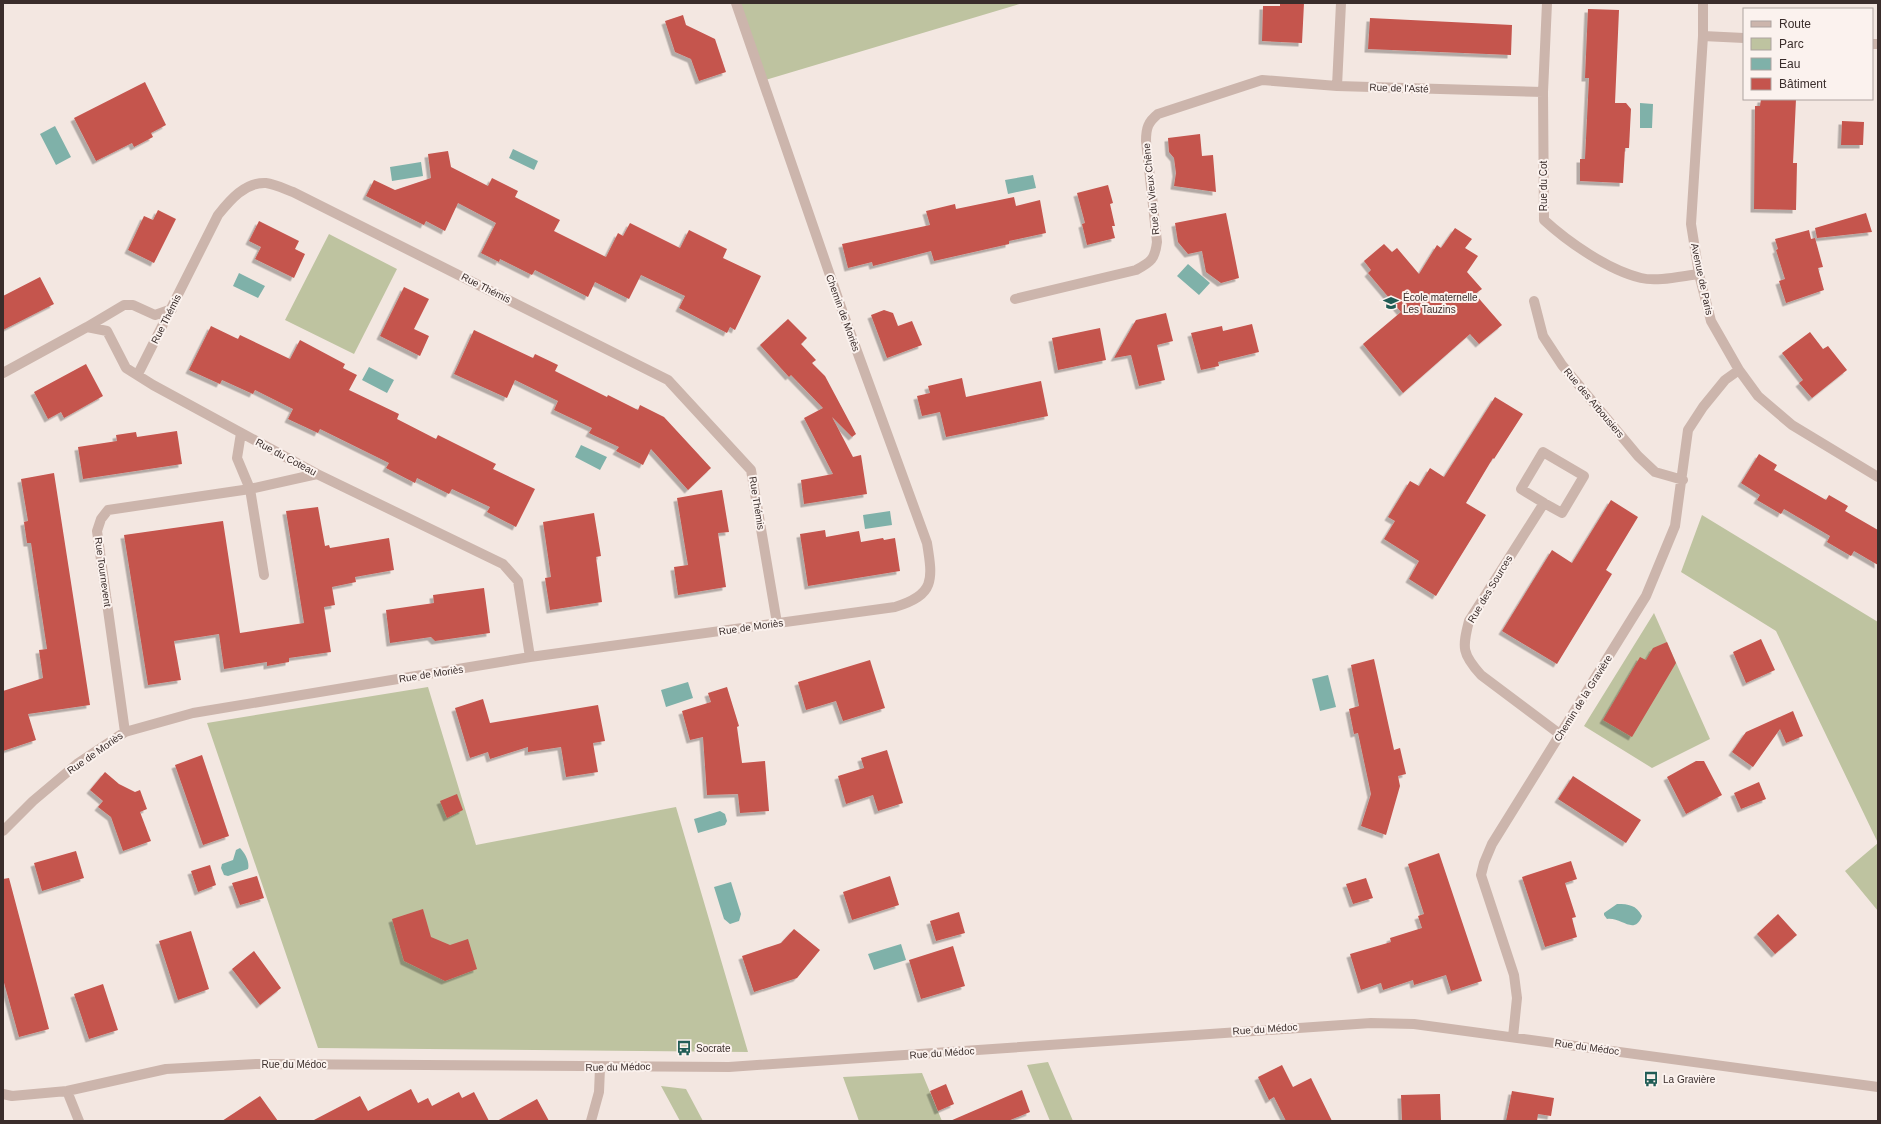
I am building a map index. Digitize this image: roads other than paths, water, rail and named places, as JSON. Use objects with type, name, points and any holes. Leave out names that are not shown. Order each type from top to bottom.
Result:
[{"type":"street","name":"Chemin de Moriès","points":[[736,3],[842,310],[926,543],[931,566],[929,584],[923,594],[913,602],[895,607]]},
{"type":"street","points":[[1337,86],[1341,3]]},
{"type":"street","name":"Rue du Cot","points":[[1547,3],[1543,92],[1544,220],[1561,236],[1603,263],[1641,278],[1670,278],[1699,274]]},
{"type":"street","name":"Avenue de Paris","points":[[1703,3],[1703,36],[1692,224],[1699,274],[1711,321],[1739,370],[1758,396],[1792,425],[1878,477]]},
{"type":"street","points":[[1703,36],[1743,38]]},
{"type":"street","name":"Rue du Vieux Chêne","points":[[1015,299],[1136,270],[1150,262],[1156,253],[1157,242],[1146,141],[1146,128],[1150,120],[1158,114],[1168,109],[1262,80],[1337,86]]},
{"type":"street","name":"Rue de l'Asté","points":[[1337,86],[1543,92]]},
{"type":"street","name":"Rue Thémis","points":[[138,374],[218,215],[230,200],[243,190],[257,184],[267,183],[293,192],[668,380],[751,470],[777,623]]},
{"type":"street","name":"Rue des Arbousiers","points":[[1534,301],[1543,336],[1567,371],[1645,463],[1655,472],[1683,480]]},
{"type":"street","points":[[3,373],[124,305],[133,305],[155,315],[172,309]]},
{"type":"street","name":"Rue du Coteau","points":[[87,327],[107,331],[126,368],[138,374],[153,385],[317,474],[503,564],[518,581],[530,657]]},
{"type":"street","name":"Chemin de la Gravière","points":[[1513,1037],[1517,998],[1514,975],[1481,875],[1484,863],[1492,844],[1646,596],[1675,526],[1683,480],[1688,430],[1703,407],[1721,385],[1739,370]]},
{"type":"street","points":[[241,433],[238,458],[250,489],[264,575]]},
{"type":"street","points":[[1543,452],[1584,476],[1562,513],[1544,503],[1521,489],[1543,452]]},
{"type":"street","name":"Rue Tournevent","points":[[125,732],[97,531],[101,519],[108,510],[250,489],[317,474]]},
{"type":"street","name":"Rue des Sources","points":[[1544,503],[1469,621],[1464,641],[1470,663],[1481,675],[1561,735]]},
{"type":"street","name":"Rue de Moriès","points":[[3,831],[33,801],[77,764],[125,732],[192,713],[530,657],[895,607]]},
{"type":"street","name":"Rue du Médoc","points":[[3,1094],[12,1096],[67,1091],[166,1069],[256,1064],[600,1068],[729,1067],[1371,1022],[1414,1024],[1878,1087]]},
{"type":"street","points":[[591,1121],[599,1092],[600,1068]]},
{"type":"street","points":[[67,1091],[79,1121]]},
{"type":"water","points":[[1640,103],[1653,104],[1652,128],[1640,128]]},
{"type":"water","points":[[55,126],[71,157],[56,165],[40,134]]},
{"type":"water","points":[[513,149],[538,161],[534,170],[509,158]]},
{"type":"water","points":[[421,162],[423,176],[392,181],[390,167]]},
{"type":"water","points":[[1033,175],[1036,188],[1008,194],[1005,180]]},
{"type":"water","points":[[1188,264],[1210,283],[1199,295],[1177,276]]},
{"type":"water","points":[[239,273],[265,286],[258,298],[233,286]]},
{"type":"water","points":[[369,367],[394,380],[387,393],[362,380]]},
{"type":"water","points":[[581,445],[607,457],[600,470],[575,457]]},
{"type":"water","points":[[890,511],[892,525],[865,529],[863,515]]},
{"type":"water","points":[[1328,675],[1336,707],[1320,711],[1312,679]]},
{"type":"water","points":[[688,682],[693,698],[666,707],[661,690]]},
{"type":"water","points":[[720,811],[725,814],[727,821],[725,825],[698,833],[694,819]]},
{"type":"water","points":[[240,848],[247,858],[248,869],[228,876],[224,875],[221,868],[222,864],[233,860],[236,850]]},
{"type":"water","points":[[731,882],[741,914],[739,921],[730,924],[724,919],[714,887]]},
{"type":"water","points":[[1617,904],[1635,907],[1642,916],[1639,922],[1635,925],[1631,925],[1618,920],[1607,919],[1604,913]]},
{"type":"water","points":[[901,944],[906,960],[874,970],[868,954]]},
{"type":"place","name":"École maternelle Les Tauzins","points":[[1391,303]]},
{"type":"place","name":"Socrate","points":[[684,1048]]},
{"type":"place","name":"La Gravière","points":[[1651,1079]]}]
